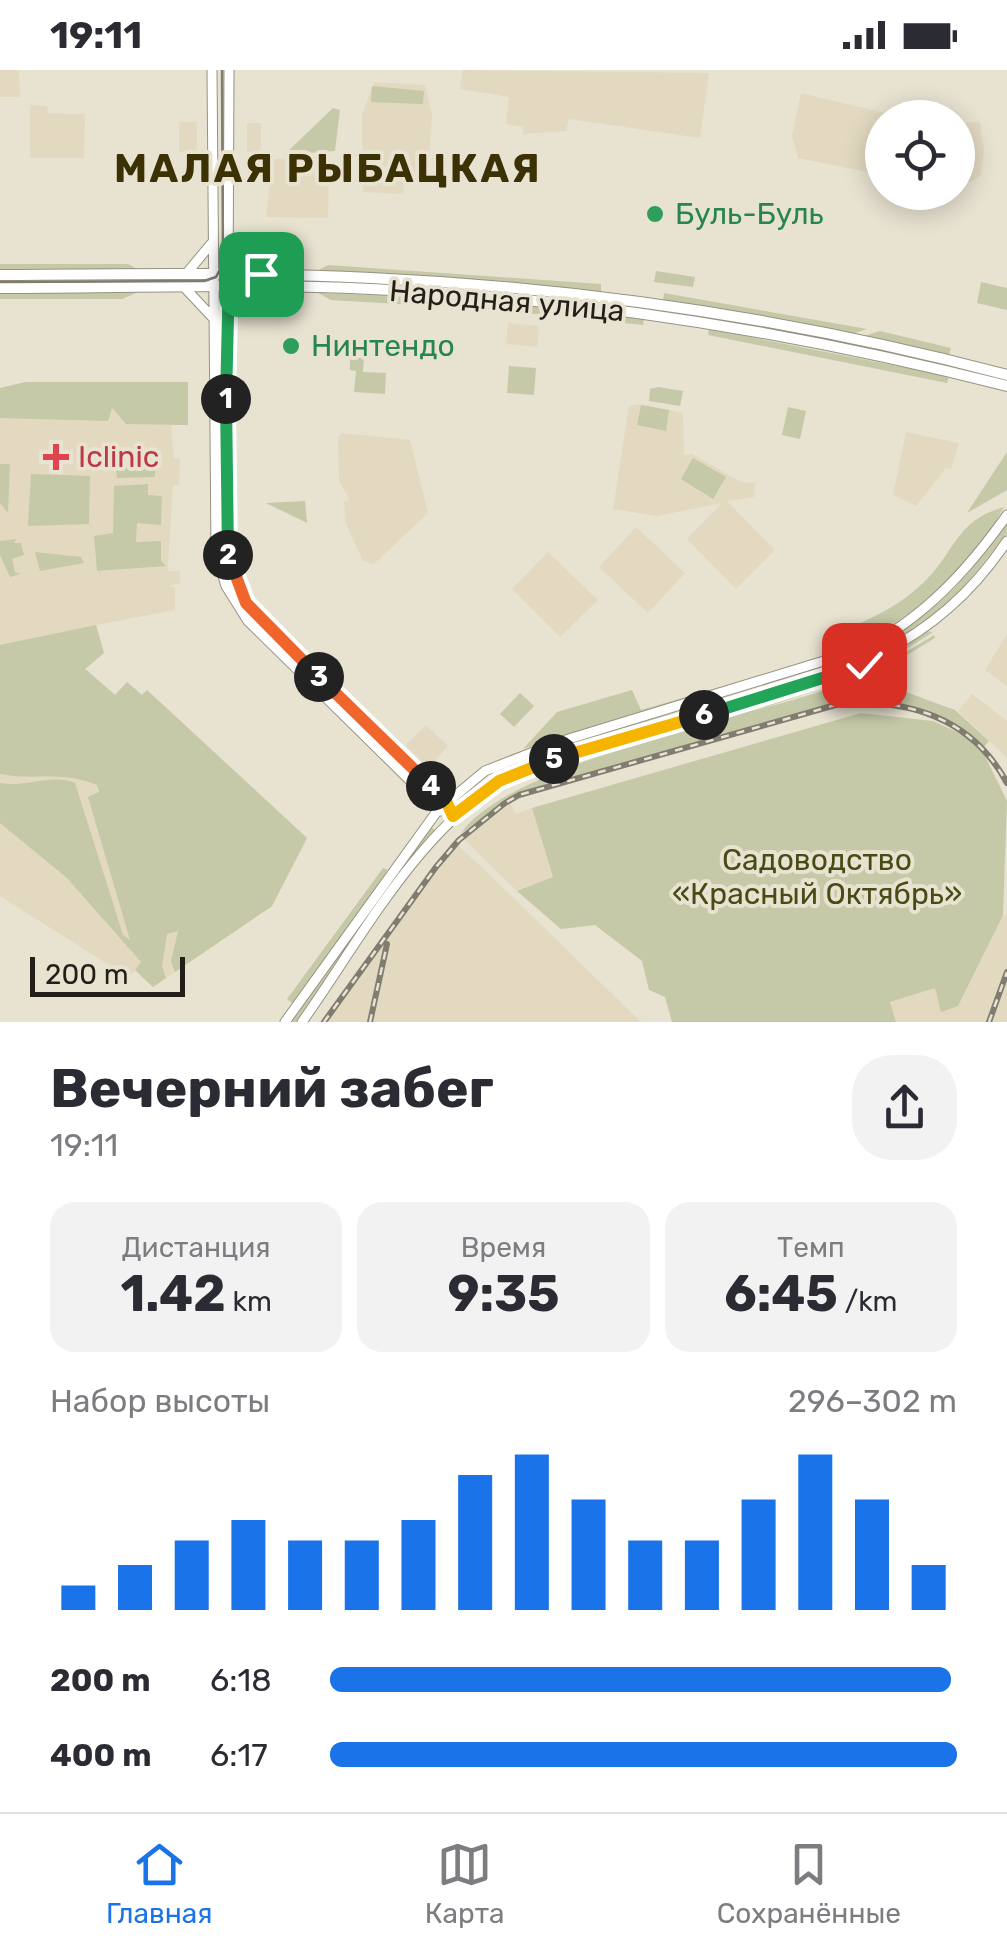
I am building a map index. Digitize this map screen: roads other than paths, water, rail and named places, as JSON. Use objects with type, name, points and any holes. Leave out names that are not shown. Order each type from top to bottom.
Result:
[{"type":"main road","points":[[212,70],[212,242],[221,321],[227,551],[236,583],[256,615],[446,801],[453,816]]},
{"type":"main road","points":[[229,70],[229,281],[221,321],[216,552],[226,586],[248,621],[438,810],[453,816]]},
{"type":"main road","points":[[230,241],[261,274]]},
{"type":"main road","points":[[186,274],[212,242]]},
{"type":"main road","name":"Народная улица","points":[[0,274],[186,274],[214,281]]},
{"type":"main road","name":"Народная улица","points":[[229,281],[261,274],[481,285],[649,303],[852,338],[1007,375]]},
{"type":"main road","name":"Народная улица","points":[[0,288],[184,288],[229,281],[262,287],[462,294],[641,313],[846,348],[1007,386]]},
{"type":"main road","points":[[221,321],[262,287]]},
{"type":"main road","points":[[184,288],[221,321]]},
{"type":"main road","points":[[286,1022],[438,810],[485,771],[522,754],[844,657],[879,640],[922,613],[952,585],[1007,516]]},
{"type":"main road","points":[[302,1022],[453,816],[486,790],[527,768],[832,678],[880,657],[930,626],[967,593],[1007,541]]},
{"type":"tram line","points":[[0,282],[204,281],[216,277],[223,264],[222,70]]},
{"type":"railway","points":[[324,1022],[459,840],[519,795],[839,704],[865,703],[913,709],[957,728],[976,742],[1007,783]]},
{"type":"railway","points":[[370,1022],[387,944]]},
{"type":"railway","points":[[989,1022],[1007,972]]},
{"type":"place","name":"Буль-Буль","points":[[655,214]]},
{"type":"place","name":"Нинтендо","points":[[291,346]]},
{"type":"place","name":"Iclinic","points":[[56,457]]},
{"type":"district","name":"МАЛАЯ РЫБАЦКАЯ","points":[[328,168]]},
{"type":"park label","name":"Садоводство «Красный Октябрь»","points":[[817,877]]}]
